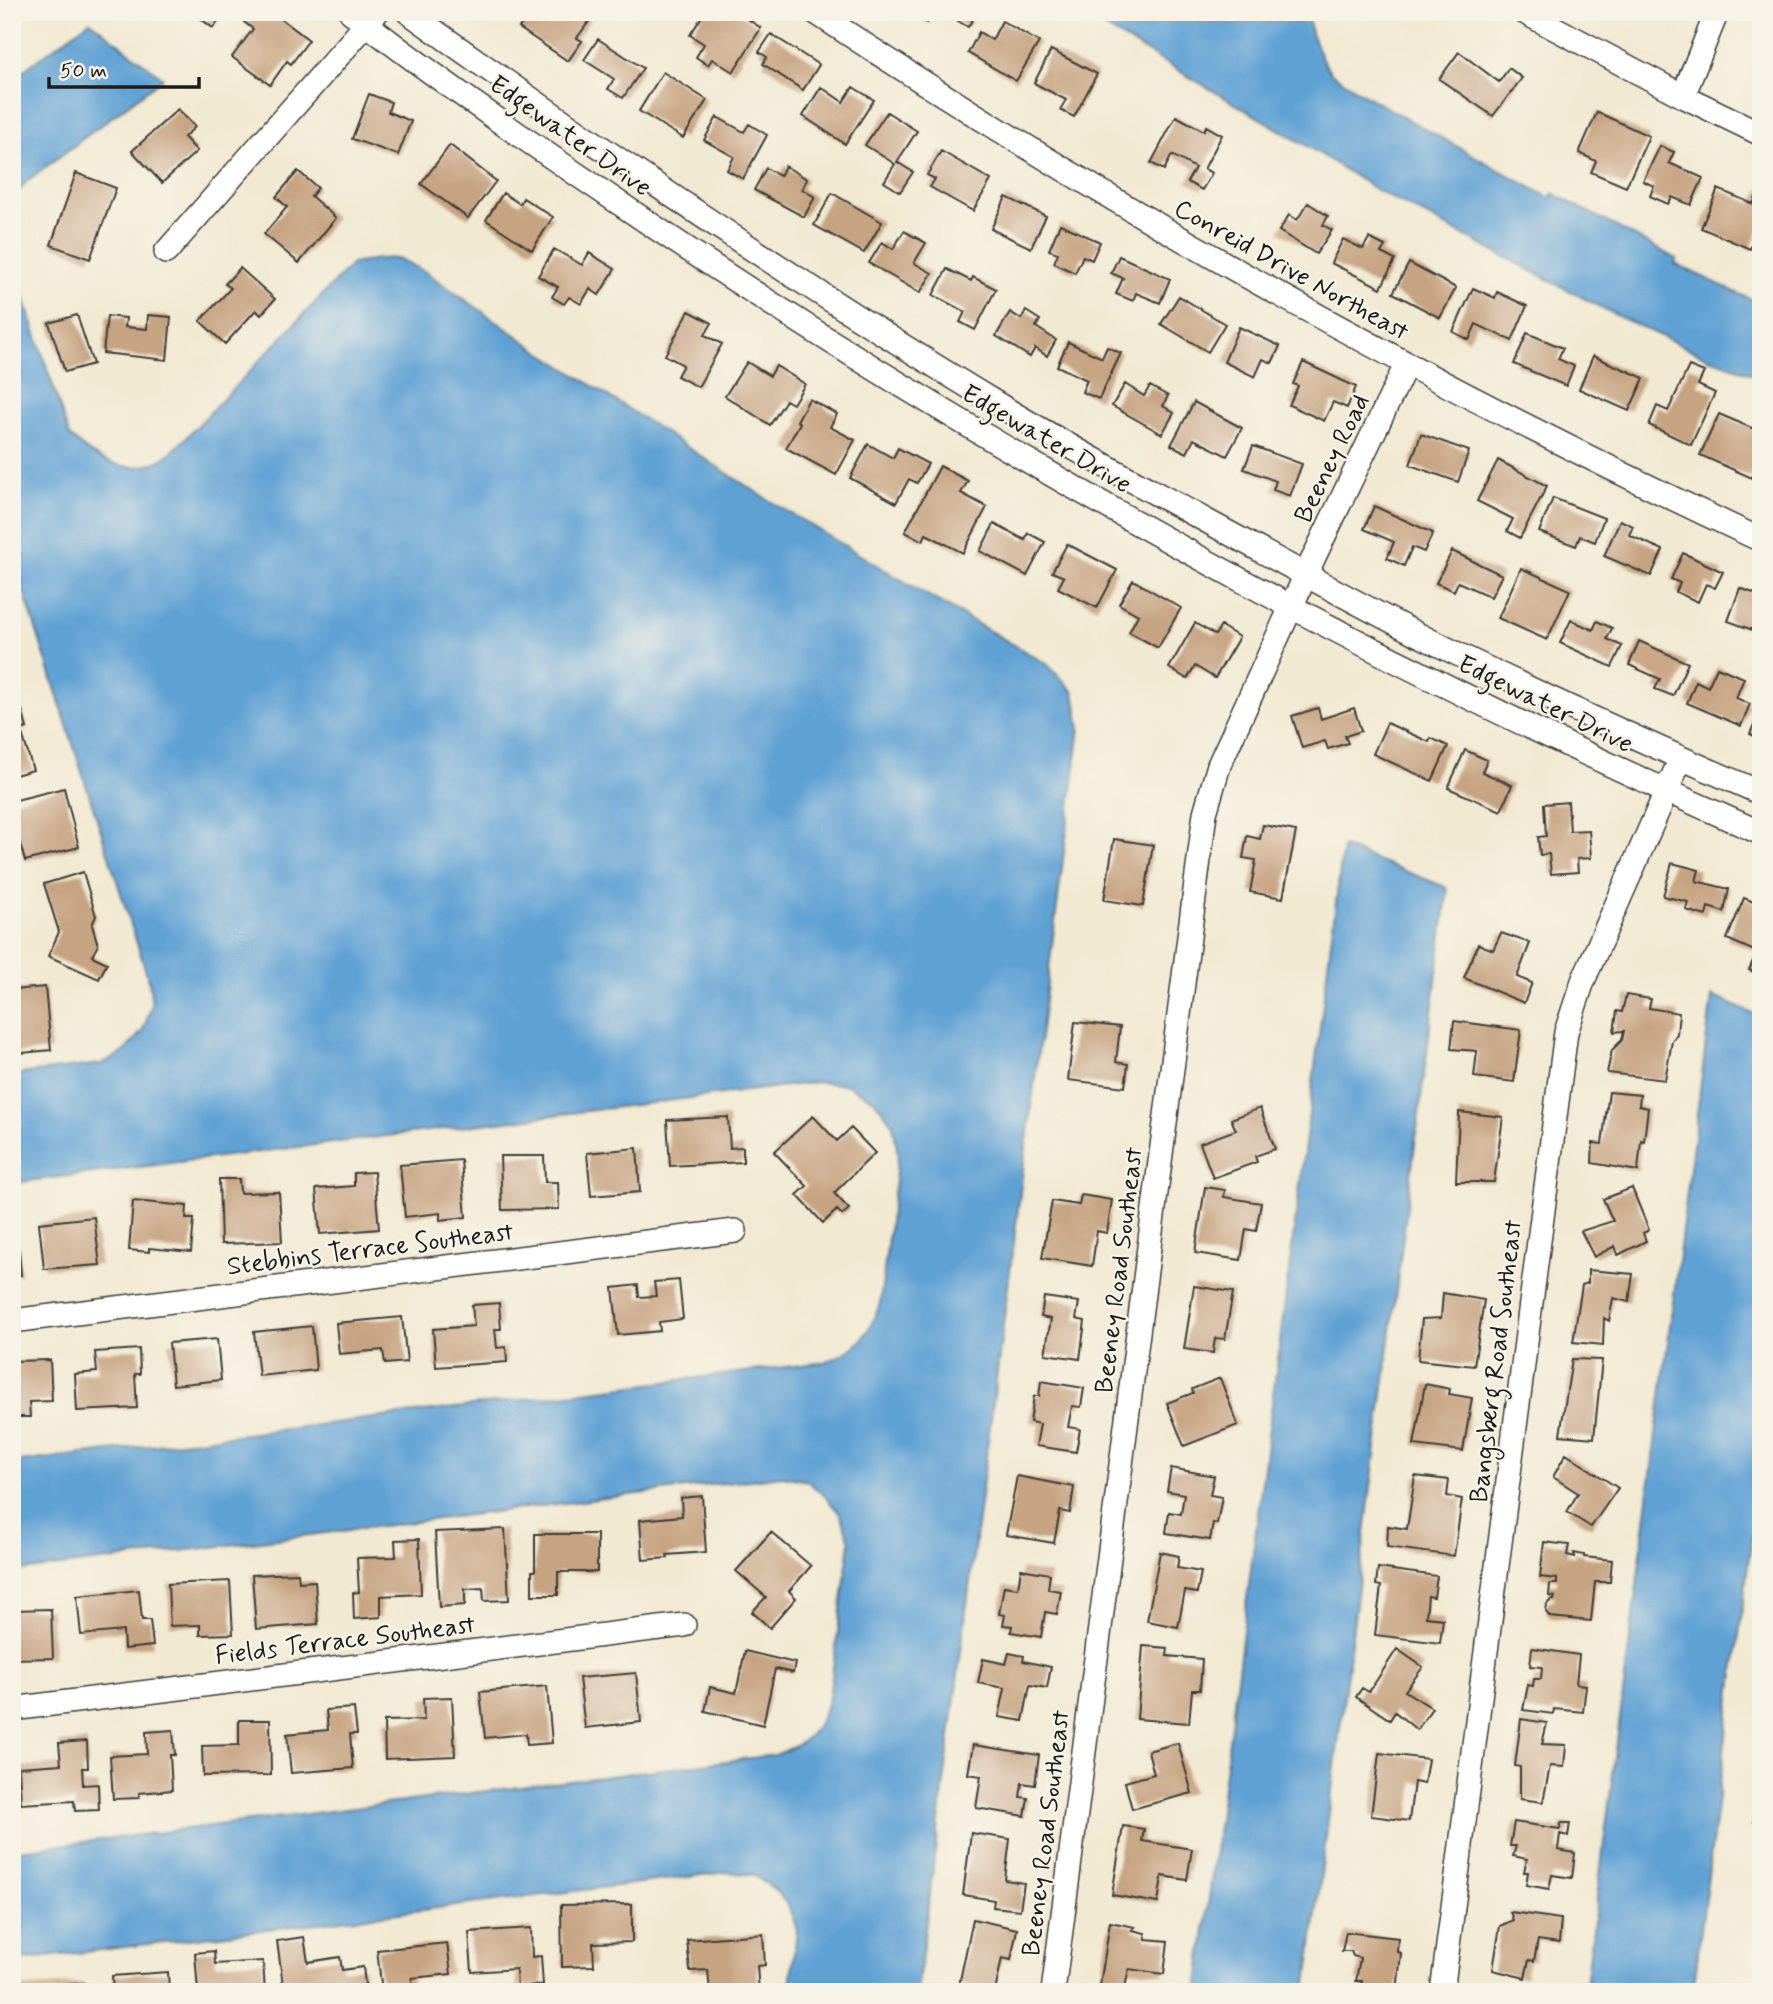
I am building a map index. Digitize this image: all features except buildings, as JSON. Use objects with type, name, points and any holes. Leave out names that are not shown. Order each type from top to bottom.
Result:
[{"type":"street","name":"Edgewater Drive","points":[[408,12],[591,142],[814,289],[1004,408],[1306,575],[1436,643],[1761,793]]},
{"type":"street","name":"Conreid Drive Northeast","points":[[815,12],[902,70],[1203,253],[1406,365],[1559,444],[1761,540]]},
{"type":"street","points":[[1524,12],[1761,134]]},
{"type":"street","points":[[1683,96],[1717,12]]},
{"type":"street","name":"Edgewater Drive","points":[[365,16],[550,156],[793,317],[886,376],[1116,511],[1461,694],[1761,833]]},
{"type":"street","points":[[166,252],[365,16]]},
{"type":"street","points":[[793,317],[814,289]]},
{"type":"street","name":"Beeney Road","points":[[1306,575],[1406,365]]},
{"type":"street","name":"Beeney Road Southeast","points":[[1053,1992],[1205,813],[1219,765],[1306,575]]},
{"type":"street","name":"Bangsberg Road Southeast","points":[[1442,1992],[1566,1032],[1583,981],[1681,758]]},
{"type":"street","name":"Stebbins Terrace Southeast","points":[[12,1321],[735,1231]]},
{"type":"street","name":"Fields Terrace Southeast","points":[[12,1709],[684,1625]]},
{"type":"water","points":[[1079,12],[1308,12],[1311,33],[1331,73],[1373,100],[1550,198],[1553,193],[1677,259],[1675,264],[1761,304],[1761,377],[1711,359],[1618,316],[1378,191],[1312,149]]},
{"type":"water","points":[[90,21],[163,78],[26,182],[12,203],[12,79]]},
{"type":"water","points":[[398,258],[424,271],[536,349],[770,501],[1047,664],[1074,692],[1080,728],[917,1992],[789,1992],[797,1930],[788,1905],[774,1889],[753,1875],[728,1872],[12,1961],[12,1851],[774,1755],[795,1746],[810,1735],[821,1719],[829,1698],[850,1541],[840,1514],[825,1496],[807,1481],[783,1476],[12,1572],[12,1463],[825,1362],[846,1353],[860,1341],[880,1304],[898,1155],[893,1125],[874,1100],[847,1085],[818,1082],[12,1183],[12,1075],[101,1064],[123,1053],[143,1030],[152,1005],[149,981],[12,554],[12,261],[69,435],[101,459],[125,466],[138,466],[151,464],[175,449],[352,264]]},
{"type":"water","points":[[1343,847],[1448,888],[1306,1992],[1197,1992]]},
{"type":"water","points":[[1712,996],[1761,1017],[1761,1464],[1693,1992],[1585,1992]]}]
